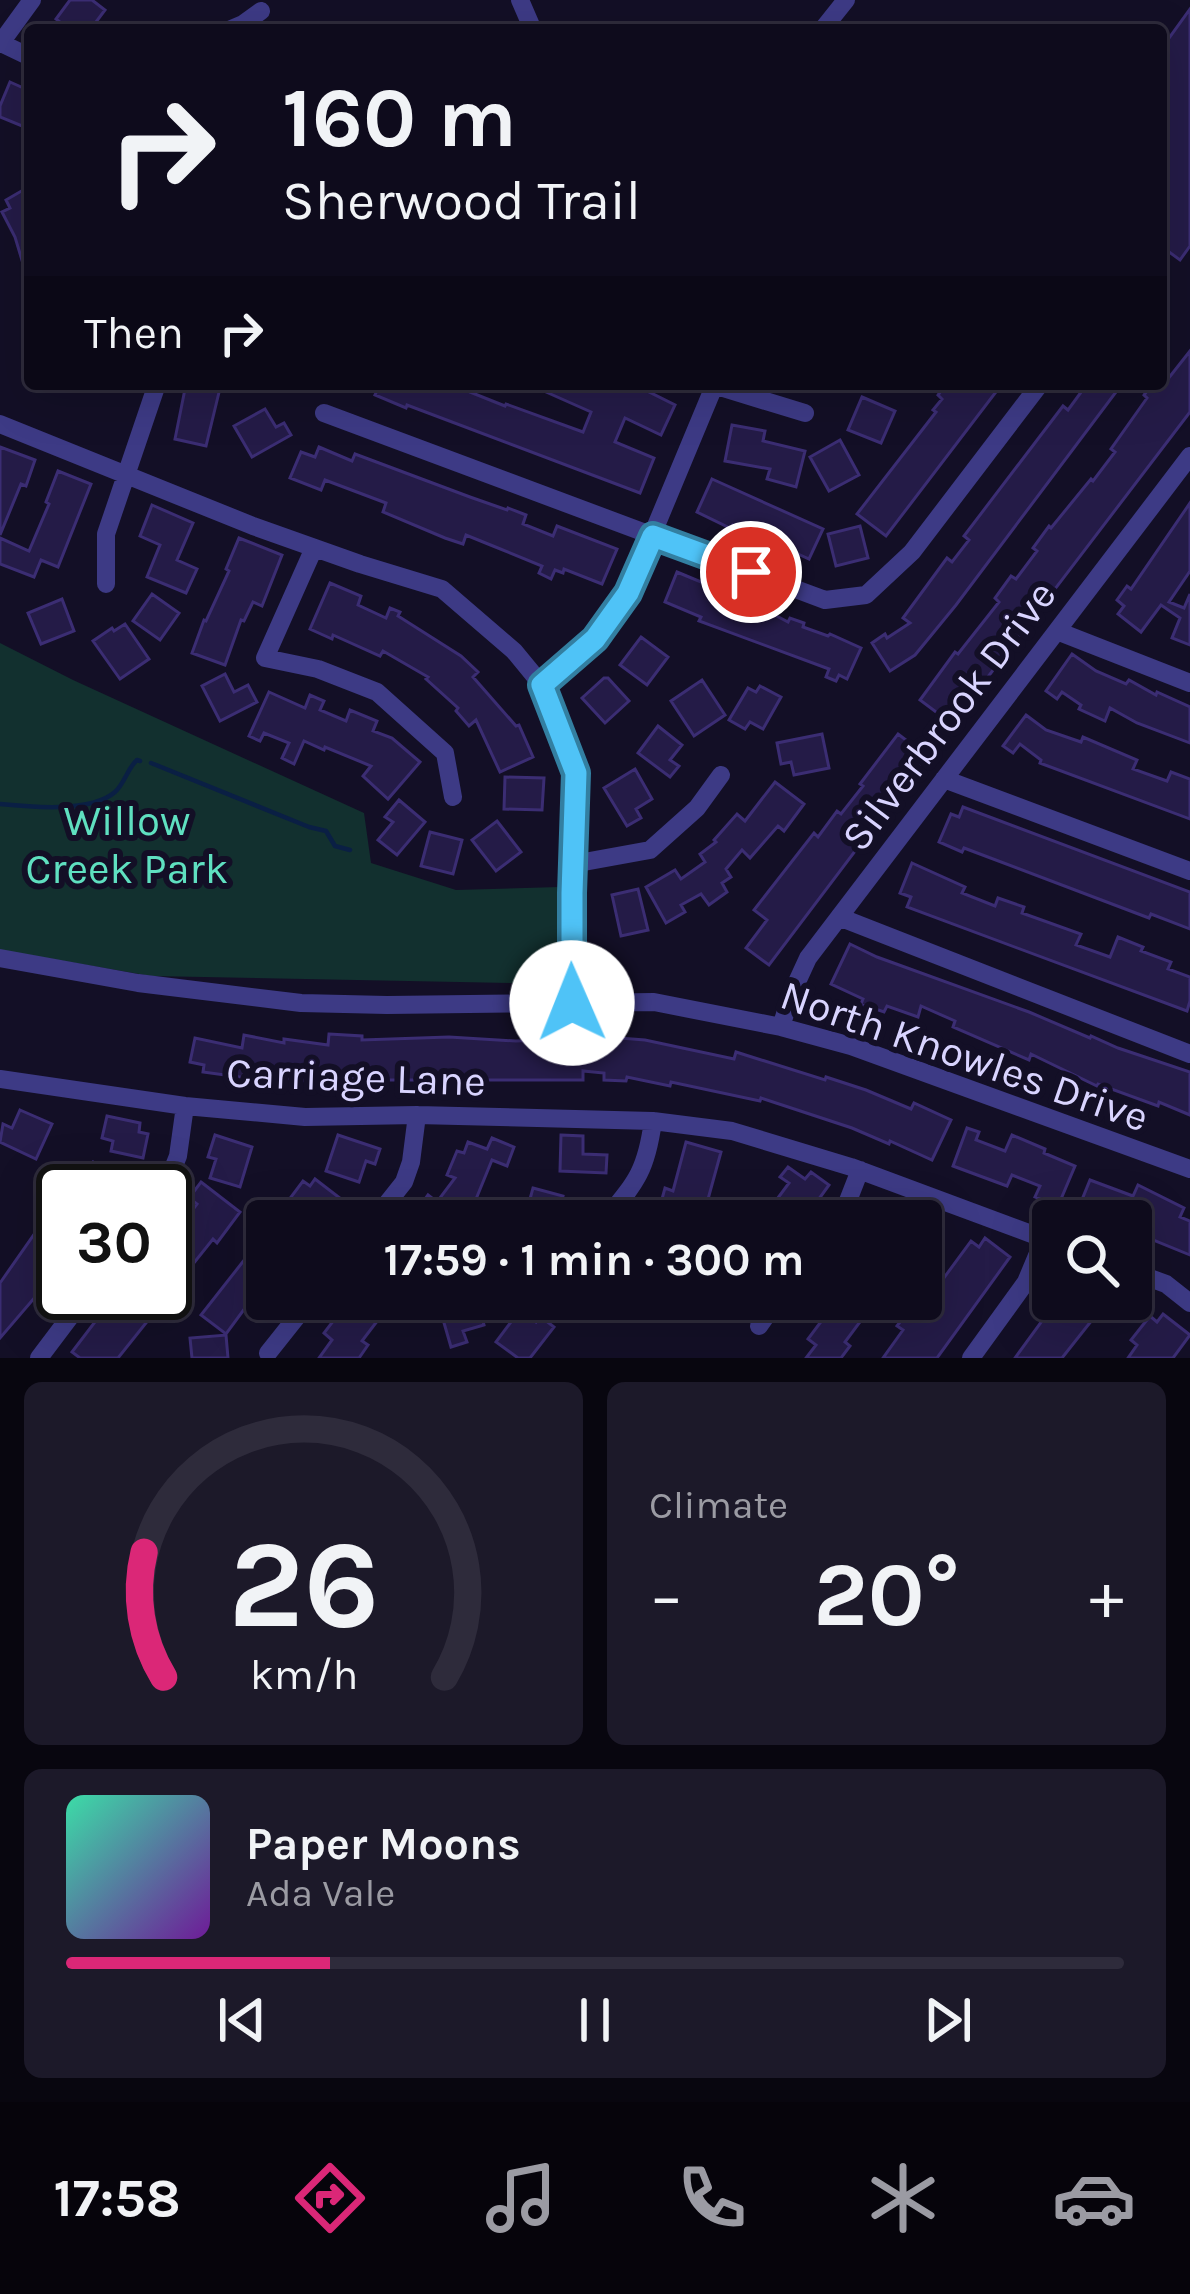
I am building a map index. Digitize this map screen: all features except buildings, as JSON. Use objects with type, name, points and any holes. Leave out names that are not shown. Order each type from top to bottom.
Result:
[{"type":"street","points":[[0,44],[32,0]]},
{"type":"street","points":[[827,24],[846,0]]},
{"type":"street","points":[[243,24],[261,11]]},
{"type":"street","points":[[106,584],[106,534],[156,390]]},
{"type":"street","points":[[542,685],[595,639],[628,593],[712,390]]},
{"type":"street","points":[[731,390],[805,412]]},
{"type":"street","points":[[324,412],[825,600],[866,595],[912,552],[1035,390]]},
{"type":"street","points":[[0,424],[314,548],[442,590],[514,650],[542,685],[576,773],[572,1003]]},
{"type":"street","name":"Silverbrook Drive","points":[[782,1027],[808,958],[1190,456]]},
{"type":"street","points":[[314,548],[265,658],[318,669],[377,692],[445,752],[453,797]]},
{"type":"street","points":[[1057,631],[1190,682]]},
{"type":"street","points":[[573,864],[650,850],[697,808],[721,775]]},
{"type":"street","points":[[944,779],[1190,872]]},
{"type":"street","points":[[839,917],[1190,1054]]},
{"type":"street","name":"North Knowles Drive","points":[[0,958],[138,983],[301,1003],[654,1002],[851,1046],[1190,1169]]},
{"type":"street","name":"Carriage Lane","points":[[0,1079],[185,1106],[305,1117],[653,1121],[732,1130],[860,1170],[1032,1234]]},
{"type":"street","points":[[175,1164],[185,1106]]},
{"type":"street","points":[[390,1200],[404,1182],[416,1115]]},
{"type":"street","points":[[621,1200],[640,1177],[653,1121]]},
{"type":"street","points":[[848,1200],[860,1170]]},
{"type":"street","points":[[970,1358],[1032,1271]]},
{"type":"street","points":[[1152,1279],[1190,1303]]},
{"type":"street","points":[[39,1358],[68,1320]]},
{"type":"street","points":[[268,1353],[294,1320]]},
{"type":"street","points":[[759,1326],[763,1320]]},
{"type":"green space","name":"Willow Creek Park","points":[[0,643],[364,813],[371,863],[456,890],[559,887],[558,984],[151,976],[0,950]]},
{"type":"waterway","points":[[0,804],[60,807],[91,803],[115,792],[140,761]]},
{"type":"waterway","points":[[151,763],[326,831],[335,846],[350,850]]},
{"type":"route","points":[[572,1003],[576,773],[542,685],[595,639],[628,593],[653,536],[751,572]]}]
